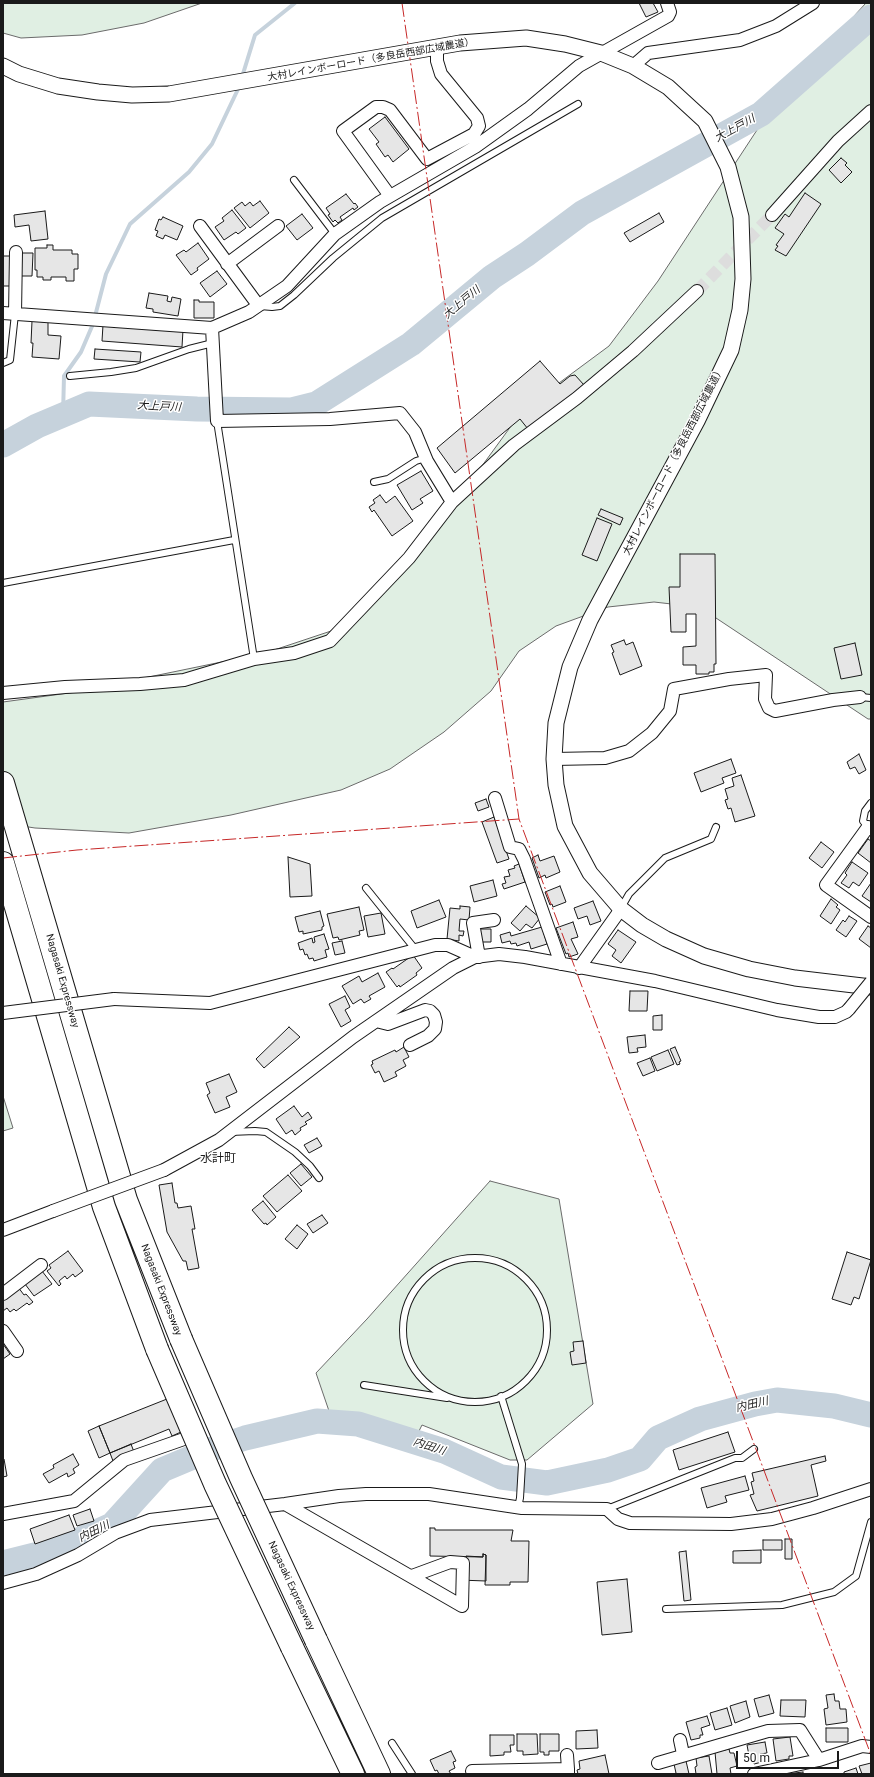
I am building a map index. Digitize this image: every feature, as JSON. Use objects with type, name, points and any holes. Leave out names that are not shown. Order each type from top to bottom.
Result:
[{"type":"highway","name":"Nagasaki Expressway","points":[[3,783],[126,1200],[181,1339],[241,1478],[379,1774]]},
{"type":"highway","points":[[3,863],[104,1207],[157,1349],[215,1484],[353,1774]]},
{"type":"street","points":[[16,252],[9,314],[212,328],[249,312],[287,286],[335,234],[390,196],[475,147],[528,109],[579,66],[668,16],[670,12],[667,3]]},
{"type":"street","points":[[633,66],[648,53],[740,40],[776,26],[813,3]]},
{"type":"street","name":"大村レインボーロード（多良岳西部広域農道）","points":[[3,66],[19,74],[58,86],[132,95],[169,94],[460,42],[526,38],[566,44],[601,53],[633,66],[668,87],[705,121],[728,167],[741,217],[743,279],[740,310],[731,350],[697,421],[590,620],[570,667],[556,723],[554,759],[556,785],[566,826],[590,873],[621,909],[642,925],[666,939],[704,956],[749,969],[796,978],[871,987]]},
{"type":"street","points":[[390,196],[343,130],[376,107],[383,107],[390,110],[427,159],[474,134],[479,126],[477,118],[441,74],[437,60],[437,47]]},
{"type":"street","points":[[772,215],[838,141],[871,111]]},
{"type":"street","points":[[200,226],[258,305]]},
{"type":"street","points":[[227,264],[278,226]]},
{"type":"street","points":[[3,693],[65,687],[140,684],[184,680],[254,659],[294,653],[330,641],[409,558],[452,502],[514,445],[577,398],[633,351],[697,291]]},
{"type":"street","points":[[212,328],[217,421],[330,419],[400,413],[415,432],[426,458],[452,502]]},
{"type":"street","points":[[554,759],[604,758],[629,751],[652,734],[670,711],[674,689],[729,679],[766,675],[765,699],[769,708],[776,711],[833,700],[866,698]]},
{"type":"street","points":[[495,798],[510,847],[519,849],[524,859],[561,964]]},
{"type":"street","points":[[870,828],[826,885],[871,917]]},
{"type":"street","points":[[580,968],[621,909]]},
{"type":"street","points":[[477,957],[473,923],[494,920]]},
{"type":"street","points":[[3,1013],[114,999],[210,1003],[435,945],[448,945],[477,957]]},
{"type":"street","points":[[4,1228],[164,1170],[219,1140],[353,1037],[453,968],[477,957],[499,954],[525,957],[655,981],[777,1010],[807,1015],[835,1017],[846,1012],[871,982]]},
{"type":"street","points":[[376,1021],[388,1024],[425,1010],[430,1011],[434,1015],[436,1022],[435,1029],[428,1036],[410,1044]]},
{"type":"street","points":[[3,1294],[41,1266]]},
{"type":"street","points":[[3,1331],[18,1351]]},
{"type":"street","points":[[3,1514],[74,1501],[124,1460],[184,1439]]},
{"type":"street","points":[[3,1583],[36,1574],[78,1555],[115,1533],[150,1520],[285,1504],[338,1496],[374,1494],[429,1494],[607,1509],[618,1519],[630,1523],[731,1524],[772,1519],[813,1508],[871,1489]]},
{"type":"street","points":[[285,1504],[462,1606],[463,1563],[450,1562],[412,1576]]},
{"type":"street","points":[[658,1763],[683,1754],[768,1731],[800,1730],[819,1760]]},
{"type":"street","points":[[680,1740],[683,1754]]},
{"type":"street","points":[[754,1774],[819,1760],[862,1746],[871,1747]]},
{"type":"street","points":[[472,1771],[568,1771],[567,1755]]},
{"type":"lane","points":[[258,305],[272,307],[280,306],[294,295],[333,258],[382,218],[578,104]]},
{"type":"lane","points":[[294,180],[335,234]]},
{"type":"lane","points":[[3,363],[10,360],[9,314]]},
{"type":"lane","points":[[70,376],[136,368],[189,349],[213,343]]},
{"type":"lane","points":[[217,421],[234,540],[254,659]]},
{"type":"lane","points":[[374,482],[388,478],[416,461],[426,458]]},
{"type":"lane","points":[[3,583],[234,540]]},
{"type":"lane","points":[[870,828],[863,821],[865,811],[871,804]]},
{"type":"lane","points":[[621,909],[629,894],[665,858],[711,839],[716,827]]},
{"type":"lane","points":[[366,888],[415,949]]},
{"type":"lane","points":[[229,1132],[266,1132],[295,1152],[310,1166],[319,1178]]},
{"type":"lane","points":[[483,1255],[526,1275],[532,1282],[548,1324],[548,1337],[531,1377],[524,1387],[501,1396],[479,1403],[465,1404],[427,1386],[417,1376],[401,1333],[401,1321],[419,1281],[427,1272],[470,1256],[483,1255]]},
{"type":"lane","points":[[364,1385],[455,1399]]},
{"type":"lane","points":[[501,1396],[522,1464],[519,1502]]},
{"type":"lane","points":[[607,1509],[728,1461],[742,1458],[754,1449]]},
{"type":"lane","points":[[666,1609],[782,1605],[834,1592],[856,1576],[871,1522]]},
{"type":"lane","points":[[392,1743],[412,1774]]},
{"type":"green space","points":[[3,3],[202,3],[144,23],[82,35],[21,38],[3,33]]},
{"type":"green space","points":[[866,3],[871,3],[871,719],[868,719],[716,618],[689,606],[654,602],[608,607],[556,626],[519,651],[491,691],[444,732],[390,769],[341,790],[231,815],[129,833],[35,828],[3,823],[3,702],[76,692],[265,653],[331,631],[371,605],[406,570],[514,422],[559,383],[609,346],[658,281],[776,101]]},
{"type":"green space","points":[[3,1096],[13,1128],[3,1131]]},
{"type":"green space","points":[[490,1181],[559,1199],[593,1404],[527,1460],[510,1460],[422,1425],[418,1433],[329,1411],[316,1373],[367,1319]]},
{"type":"building","points":[[639,3],[653,3],[658,12],[646,17]]},
{"type":"building","points":[[385,117],[409,149],[393,162],[388,155],[385,157],[376,144],[379,142],[369,129]]},
{"type":"building","points":[[841,158],[847,163],[845,165],[852,172],[841,183],[829,170]]},
{"type":"building","points":[[805,193],[821,204],[786,256],[775,250],[778,246],[776,245],[784,234],[775,228],[785,214],[789,217]]},
{"type":"building","points":[[346,194],[358,207],[354,210],[353,208],[340,217],[342,220],[338,223],[335,220],[333,222],[328,215],[330,214],[326,208]]},
{"type":"building","points":[[260,201],[269,213],[250,228],[234,208],[242,202],[245,206],[250,202],[253,206]]},
{"type":"building","points":[[232,210],[246,228],[238,234],[236,232],[224,240],[215,227],[224,221],[222,218]]},
{"type":"building","points":[[45,211],[48,239],[31,241],[29,225],[15,227],[14,215]]},
{"type":"building","points":[[659,213],[664,222],[630,242],[624,233]]},
{"type":"building","points":[[302,214],[313,228],[297,240],[286,226]]},
{"type":"building","points":[[163,217],[183,226],[177,240],[165,235],[163,239],[156,236],[158,231],[155,230],[159,219],[161,220]]},
{"type":"building","points":[[198,243],[209,259],[197,268],[198,270],[191,275],[176,255],[184,250],[186,252]]},
{"type":"building","points":[[47,245],[53,245],[53,250],[72,250],[72,254],[78,254],[78,269],[74,269],[74,281],[66,281],[66,277],[51,277],[51,280],[43,280],[43,277],[37,277],[37,270],[35,270],[35,248],[47,248]]},
{"type":"building","points":[[20,253],[33,253],[32,276],[20,276]]},
{"type":"building","points":[[3,256],[11,256],[11,286],[3,286]]},
{"type":"building","points":[[217,271],[227,284],[210,297],[200,283]]},
{"type":"building","points":[[149,293],[168,296],[167,301],[171,302],[172,297],[181,299],[178,316],[153,312],[153,309],[146,308]]},
{"type":"building","points":[[194,300],[199,300],[199,302],[214,302],[214,318],[194,318]]},
{"type":"building","points":[[32,321],[48,322],[48,335],[61,336],[59,359],[32,357]]},
{"type":"building","points":[[103,325],[183,330],[182,347],[102,341]]},
{"type":"building","points":[[95,349],[141,352],[140,362],[94,359]]},
{"type":"building","points":[[540,361],[560,384],[570,376],[575,375],[584,385],[528,429],[520,419],[455,473],[437,448]]},
{"type":"building","points":[[421,471],[433,491],[420,499],[423,503],[412,510],[397,485]]},
{"type":"building","points":[[380,495],[386,503],[395,496],[413,521],[392,536],[374,510],[372,512],[369,507],[375,503],[373,500]]},
{"type":"building","points":[[601,509],[623,518],[620,525],[598,515]]},
{"type":"building","points":[[597,518],[612,524],[597,561],[582,555]]},
{"type":"building","points":[[680,554],[715,554],[716,664],[714,664],[714,672],[709,672],[709,674],[696,674],[696,665],[683,665],[683,647],[696,646],[696,614],[686,614],[686,632],[671,632],[669,587],[680,587]]},
{"type":"building","points":[[624,640],[626,645],[633,642],[642,666],[620,675],[612,653],[614,652],[611,645]]},
{"type":"building","points":[[855,643],[862,675],[841,679],[834,648]]},
{"type":"building","points":[[859,754],[866,770],[859,774],[855,767],[850,769],[847,762]]},
{"type":"building","points":[[731,759],[736,773],[722,778],[724,783],[701,792],[694,773]]},
{"type":"building","points":[[741,775],[755,816],[735,822],[731,808],[728,809],[725,800],[728,799],[725,789],[734,786],[732,778]]},
{"type":"building","points":[[486,799],[489,807],[478,811],[475,803]]},
{"type":"building","points":[[494,817],[509,859],[497,863],[482,822]]},
{"type":"building","points":[[868,839],[871,841],[871,863],[858,853]]},
{"type":"building","points":[[821,842],[834,852],[822,868],[809,858]]},
{"type":"building","points":[[538,855],[540,861],[554,856],[560,872],[546,878],[545,875],[539,878],[532,858]]},
{"type":"building","points":[[288,857],[310,864],[312,896],[290,897]]},
{"type":"building","points":[[852,862],[868,873],[859,886],[853,882],[849,888],[841,883],[847,875],[845,873]]},
{"type":"building","points":[[519,864],[525,882],[504,889],[502,884],[506,883],[504,877],[510,876],[508,870],[515,868],[514,866]]},
{"type":"building","points":[[493,880],[497,896],[474,902],[470,886]]},
{"type":"building","points":[[871,883],[871,902],[862,896]]},
{"type":"building","points":[[560,886],[566,902],[553,907],[552,904],[550,905],[545,892]]},
{"type":"building","points":[[831,899],[838,905],[836,907],[840,910],[831,924],[820,916]]},
{"type":"building","points":[[439,900],[446,917],[417,928],[411,911]]},
{"type":"building","points":[[593,901],[601,921],[590,925],[587,916],[578,919],[574,908]]},
{"type":"building","points":[[460,906],[470,907],[469,920],[460,919],[459,931],[464,931],[463,936],[459,935],[459,941],[447,939],[450,908],[460,909]]},
{"type":"building","points":[[526,906],[540,918],[532,928],[526,924],[520,931],[511,923]]},
{"type":"building","points":[[359,907],[364,930],[359,931],[360,935],[339,940],[338,937],[333,938],[327,914]]},
{"type":"building","points":[[320,911],[324,926],[322,927],[322,930],[303,934],[303,931],[299,932],[295,917]]},
{"type":"building","points":[[381,913],[385,934],[368,937],[364,916]]},
{"type":"building","points":[[849,916],[857,921],[846,937],[836,930],[843,920],[845,922]]},
{"type":"building","points":[[573,922],[578,937],[571,939],[578,954],[569,957],[568,953],[566,954],[556,928]]},
{"type":"building","points":[[868,926],[871,928],[871,948],[859,939]]},
{"type":"building","points":[[542,927],[547,944],[531,949],[529,942],[517,946],[516,943],[511,944],[510,941],[502,943],[500,935],[510,932],[511,936]]},
{"type":"building","points":[[480,929],[491,929],[491,942],[481,942]]},
{"type":"building","points":[[618,930],[636,942],[621,963],[612,956],[616,950],[608,944]]},
{"type":"building","points":[[324,934],[329,949],[325,950],[327,957],[314,961],[313,958],[309,959],[307,954],[305,955],[303,949],[300,950],[298,943],[312,938],[313,943],[315,942],[314,937]]},
{"type":"building","points":[[342,941],[345,953],[335,955],[332,943]]},
{"type":"building","points":[[413,955],[422,968],[416,973],[417,975],[400,987],[399,985],[397,987],[386,972]]},
{"type":"building","points":[[378,973],[385,987],[369,996],[371,999],[364,1003],[361,999],[353,1004],[342,986],[359,976],[362,982]]},
{"type":"building","points":[[630,991],[648,991],[647,1011],[629,1011]]},
{"type":"building","points":[[345,996],[350,1007],[345,1010],[351,1021],[341,1027],[329,1004]]},
{"type":"building","points":[[662,1015],[662,1030],[653,1030],[653,1016]]},
{"type":"building","points":[[289,1027],[300,1037],[264,1068],[256,1059]]},
{"type":"building","points":[[645,1035],[646,1047],[637,1048],[638,1052],[629,1053],[627,1037]]},
{"type":"building","points":[[404,1047],[409,1057],[403,1060],[406,1066],[395,1072],[397,1076],[384,1082],[379,1071],[375,1073],[371,1065],[373,1064],[372,1061],[395,1050],[396,1052]]},
{"type":"building","points":[[675,1047],[681,1061],[679,1062],[680,1064],[677,1065],[670,1049]]},
{"type":"building","points":[[668,1050],[674,1064],[657,1071],[651,1057]]},
{"type":"building","points":[[650,1058],[655,1071],[643,1076],[637,1063]]},
{"type":"building","points":[[229,1074],[237,1092],[226,1097],[230,1107],[215,1113],[207,1095],[210,1093],[206,1083]]},
{"type":"building","points":[[294,1106],[302,1117],[308,1112],[312,1118],[305,1122],[307,1124],[300,1128],[301,1130],[295,1135],[292,1130],[286,1134],[276,1119]]},
{"type":"building","points":[[317,1138],[322,1146],[309,1153],[304,1145]]},
{"type":"building","points":[[301,1164],[312,1177],[301,1186],[290,1173]]},
{"type":"building","points":[[288,1175],[302,1191],[277,1212],[263,1196]]},
{"type":"building","points":[[172,1183],[175,1203],[177,1203],[178,1208],[191,1206],[195,1229],[192,1229],[199,1268],[188,1270],[186,1261],[183,1261],[167,1232],[159,1185]]},
{"type":"building","points":[[263,1201],[276,1217],[267,1225],[266,1223],[264,1224],[252,1210]]},
{"type":"building","points":[[322,1215],[328,1223],[313,1233],[307,1224]]},
{"type":"building","points":[[297,1225],[308,1234],[297,1249],[285,1239]]},
{"type":"building","points":[[68,1251],[83,1271],[75,1277],[73,1274],[67,1279],[65,1276],[59,1281],[61,1284],[59,1286],[47,1271],[51,1268],[49,1265]]},
{"type":"building","points":[[847,1252],[871,1260],[859,1299],[854,1297],[851,1305],[832,1299]]},
{"type":"building","points":[[42,1271],[52,1284],[34,1296],[25,1284]]},
{"type":"building","points":[[18,1287],[24,1295],[26,1294],[33,1302],[29,1305],[27,1303],[16,1311],[14,1309],[10,1312],[7,1308],[3,1311],[3,1298]]},
{"type":"building","points":[[583,1341],[586,1363],[572,1365],[570,1352],[574,1351],[573,1342]]},
{"type":"building","points":[[3,1344],[10,1354],[3,1359]]},
{"type":"building","points":[[167,1399],[181,1432],[172,1436],[169,1429],[110,1453],[99,1426]]},
{"type":"building","points":[[99,1426],[110,1453],[99,1458],[88,1431]]},
{"type":"building","points":[[728,1432],[735,1452],[679,1470],[673,1450]]},
{"type":"building","points":[[131,1444],[134,1452],[113,1461],[110,1453]]},
{"type":"building","points":[[73,1454],[79,1465],[73,1469],[75,1473],[68,1477],[67,1473],[49,1483],[43,1474],[54,1468],[53,1465]]},
{"type":"building","points":[[825,1456],[826,1461],[811,1465],[818,1496],[757,1511],[750,1495],[754,1494],[751,1482],[754,1481],[752,1473]]},
{"type":"building","points":[[3,1459],[7,1476],[3,1477]]},
{"type":"building","points":[[745,1476],[749,1490],[725,1496],[727,1502],[707,1508],[701,1488]]},
{"type":"building","points":[[90,1509],[94,1521],[77,1526],[73,1515]]},
{"type":"building","points":[[69,1515],[75,1530],[35,1544],[30,1529]]},
{"type":"building","points":[[430,1528],[435,1528],[435,1530],[513,1530],[511,1541],[529,1541],[528,1582],[510,1582],[510,1585],[485,1585],[486,1555],[483,1554],[483,1557],[430,1556]]},
{"type":"building","points":[[785,1539],[792,1539],[792,1559],[785,1559]]},
{"type":"building","points":[[763,1540],[782,1540],[782,1550],[763,1550]]},
{"type":"building","points":[[761,1550],[761,1563],[733,1563],[733,1551]]},
{"type":"building","points":[[686,1551],[691,1600],[684,1601],[679,1552]]},
{"type":"building","points":[[483,1554],[486,1555],[486,1581],[459,1580],[465,1567],[466,1556],[483,1557]]},
{"type":"building","points":[[627,1579],[632,1632],[602,1635],[597,1582]]},
{"type":"building","points":[[834,1694],[835,1701],[839,1701],[840,1709],[846,1709],[847,1722],[826,1725],[824,1709],[828,1708],[826,1695]]},
{"type":"building","points":[[769,1695],[774,1713],[759,1717],[754,1699]]},
{"type":"building","points":[[781,1700],[806,1700],[805,1717],[780,1716]]},
{"type":"building","points":[[746,1701],[750,1717],[735,1723],[730,1706]]},
{"type":"building","points":[[727,1708],[732,1725],[715,1730],[710,1713]]},
{"type":"building","points":[[707,1716],[710,1725],[701,1728],[703,1735],[700,1735],[700,1738],[691,1740],[686,1722]]},
{"type":"building","points":[[826,1728],[848,1728],[848,1742],[826,1742]]},
{"type":"building","points":[[597,1730],[598,1748],[576,1749],[576,1731]]},
{"type":"building","points":[[517,1734],[537,1734],[538,1754],[523,1755],[523,1751],[517,1751]]},
{"type":"building","points":[[540,1734],[559,1734],[559,1751],[549,1751],[549,1755],[544,1755],[544,1752],[540,1752]]},
{"type":"building","points":[[490,1735],[514,1735],[514,1745],[510,1745],[511,1752],[504,1752],[504,1755],[490,1756]]},
{"type":"building","points":[[790,1737],[793,1756],[789,1756],[789,1759],[776,1761],[773,1739]]},
{"type":"building","points":[[765,1742],[767,1753],[760,1754],[762,1762],[754,1764],[754,1761],[750,1761],[747,1745]]},
{"type":"building","points":[[729,1749],[730,1753],[734,1753],[737,1766],[730,1768],[731,1774],[717,1774],[715,1752]]},
{"type":"building","points":[[451,1751],[456,1761],[453,1762],[455,1768],[449,1771],[451,1774],[439,1774],[437,1770],[435,1771],[430,1760]]},
{"type":"building","points":[[605,1755],[609,1774],[578,1774],[577,1770],[580,1769],[579,1761]]},
{"type":"building","points":[[709,1756],[712,1774],[696,1774],[696,1758]]},
{"type":"building","points":[[686,1761],[689,1774],[674,1774],[676,1773],[674,1764]]},
{"type":"building","points":[[871,1763],[871,1774],[862,1774],[859,1766]]},
{"type":"building","points":[[856,1768],[858,1774],[844,1774],[844,1772]]},
{"type":"building","points":[[803,1772],[803,1774],[786,1774]]},
{"type":"waterway","points":[[242,77],[255,35],[295,3]]},
{"type":"waterway","name":"大上戸川","points":[[3,445],[37,426],[89,404],[197,409],[292,410],[316,404],[411,344],[492,277],[527,254],[582,213],[761,114],[871,17]]},
{"type":"waterway","points":[[63,415],[64,376],[81,352],[93,324],[106,274],[130,224],[189,172],[212,144],[240,85]]},
{"type":"waterway","name":"内田川","points":[[3,1563],[59,1549],[112,1525],[162,1470],[212,1449],[245,1438],[317,1421],[358,1424],[444,1451],[501,1477],[547,1483],[608,1470],[640,1459],[658,1438],[700,1419],[755,1404],[777,1400],[834,1406],[871,1415]]},
{"type":"tunnel","points":[[697,291],[772,215]]},
{"type":"power","points":[[402,3],[519,819],[871,1755]]},
{"type":"power","points":[[3,858],[77,850],[519,819]]},
{"type":"district","name":"水計町","points":[[218,1159]]}]
